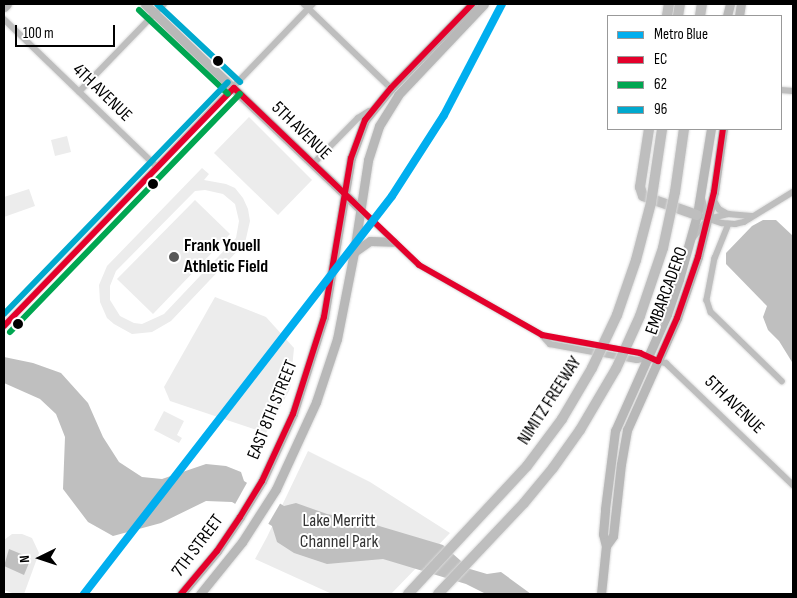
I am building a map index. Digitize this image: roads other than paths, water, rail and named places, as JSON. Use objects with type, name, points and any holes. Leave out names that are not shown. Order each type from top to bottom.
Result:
[{"type":"highway","points":[[649,130],[640,187],[643,196],[697,215]]},
{"type":"highway","name":"NIMITZ FREEWAY","points":[[408,594],[527,466],[566,412],[592,368],[617,315],[636,260],[651,203],[662,130]]},
{"type":"highway","points":[[438,594],[519,508],[553,468],[580,430],[616,369],[640,316],[663,248],[675,192],[684,130]]},
{"type":"main road","name":"5TH AVENUE","points":[[145,4],[360,209]]},
{"type":"main road","name":"EAST 8TH STREET","points":[[240,517],[262,481],[294,414],[324,318],[356,143],[373,108],[391,88],[469,8],[484,4]]},
{"type":"main road","name":"EAST 8TH STREET","points":[[255,524],[276,489],[300,441],[323,383],[337,339],[374,137],[398,95],[469,8]]},
{"type":"main road","name":"EMBARCADERO","points":[[600,594],[606,546],[603,534],[613,442],[620,418],[672,301],[697,215],[711,130]]},
{"type":"main road","name":"EMBARCADERO","points":[[606,546],[613,536],[621,464],[628,430],[687,290],[713,198],[723,130]]},
{"type":"main road","points":[[354,252],[370,241],[393,242]]},
{"type":"main road","name":"7TH STREET","points":[[181,594],[217,550],[240,517]]},
{"type":"main road","name":"7TH STREET","points":[[200,594],[255,524]]},
{"type":"street","points":[[79,92],[164,4]]},
{"type":"street","points":[[4,324],[234,88],[309,5],[398,95]]},
{"type":"street","name":"4TH AVENUE","points":[[4,19],[157,167]]},
{"type":"street","name":"EAST 8TH STREET","points":[[312,164],[358,118],[373,108]]},
{"type":"street","points":[[697,215],[729,224],[744,222],[793,192]]},
{"type":"street","points":[[701,193],[708,219]]},
{"type":"street","points":[[713,198],[719,209],[728,214]]},
{"type":"street","name":"5TH AVENUE","points":[[360,209],[419,265],[542,335],[640,353],[647,358],[668,364],[793,485]]},
{"type":"street","points":[[691,240],[708,219],[728,214],[751,216]]},
{"type":"street","points":[[729,224],[715,258],[707,300],[710,312],[782,381]]},
{"type":"metro line","name":"Blue","points":[[84,594],[392,196],[444,115],[502,4]]},
{"type":"place","name":"Frank Youell Athletic Field","points":[[174,257]]},
{"type":"park label","name":"Lake Merritt Channel Park","points":[[339,532]]}]
